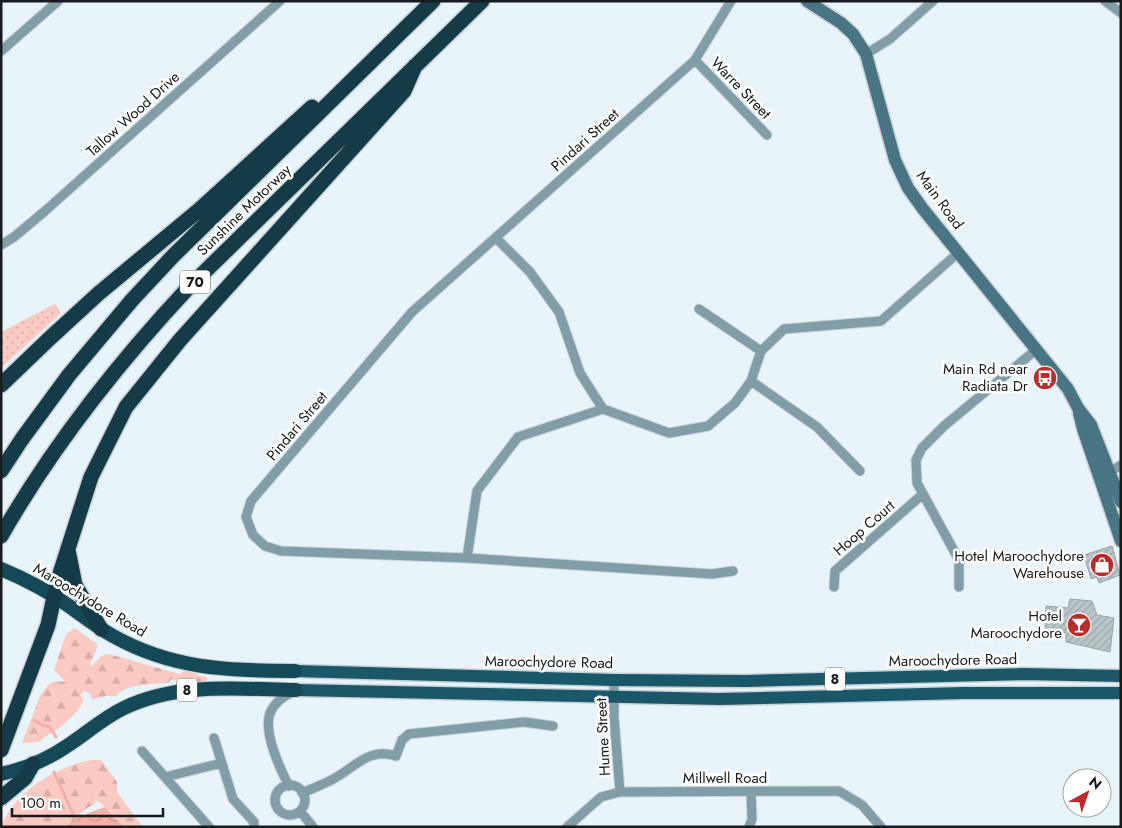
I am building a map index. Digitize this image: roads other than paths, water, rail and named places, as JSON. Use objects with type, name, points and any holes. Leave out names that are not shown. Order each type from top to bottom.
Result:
[{"type":"highway","name":"Sunshine Motorway","points":[[1,471],[69,375],[132,300],[174,255],[433,1]]},
{"type":"highway","name":"Sunshine Motorway","points":[[4,531],[28,491],[72,427],[114,372],[163,316],[190,287],[482,1]]},
{"type":"highway","points":[[1,385],[98,294],[171,234],[234,178],[387,34],[411,22]]},
{"type":"highway","points":[[1,750],[48,625],[54,597],[91,477],[126,407],[180,340],[404,91],[415,66]]},
{"type":"highway","points":[[68,550],[75,586],[101,629]]},
{"type":"highway","name":"Maroochydore Road","points":[[1,569],[54,597],[101,629],[131,645],[163,658],[223,670],[295,671]]},
{"type":"highway","name":"8","points":[[1,774],[33,764],[66,747],[112,714],[150,698],[168,693],[198,689],[296,690]]},
{"type":"highway","points":[[1,798],[25,778],[33,764]]},
{"type":"main road","name":"Main Road","points":[[806,1],[841,23],[853,34],[866,54],[895,160],[908,188],[1068,390],[1078,408],[1091,425],[1121,502]]},
{"type":"main road","name":"Main Road","points":[[1110,472],[1121,541]]},
{"type":"main road","name":"Maroochydore Road","points":[[295,671],[614,680],[766,680],[1024,674],[1121,676]]},
{"type":"main road","name":"8","points":[[296,690],[729,699],[972,693],[1121,693]]},
{"type":"street","points":[[1,51],[58,1]]},
{"type":"street","name":"Pindari Street","points":[[731,1],[695,60],[412,312],[251,501],[246,517],[253,535],[265,546],[281,551],[467,558],[712,574],[733,571]]},
{"type":"street","points":[[866,54],[890,39],[933,1]]},
{"type":"street","points":[[1105,1],[1121,13]]},
{"type":"street","name":"Tallow Wood Drive","points":[[1,246],[45,212],[274,3]]},
{"type":"street","name":"Warre Street","points":[[695,60],[767,135]]},
{"type":"street","points":[[496,238],[530,272],[559,312],[580,372],[603,408],[669,433],[708,426],[735,403],[751,381],[761,351],[784,329],[881,321],[958,253]]},
{"type":"street","points":[[699,309],[761,351]]},
{"type":"street","points":[[959,587],[960,560],[917,483],[916,460],[922,448],[944,426],[1036,349]]},
{"type":"street","points":[[751,381],[818,427],[860,471]]},
{"type":"street","points":[[467,558],[477,491],[518,437],[603,408]]},
{"type":"street","name":"Hoop Court","points":[[834,588],[835,571],[923,494]]},
{"type":"street","name":"Hume Street","points":[[614,680],[620,792]]},
{"type":"street","points":[[289,786],[280,770],[271,739],[269,722],[270,714],[275,705],[286,695],[296,690]]},
{"type":"street","points":[[302,793],[335,778],[371,755],[386,754],[396,756],[402,740],[409,734],[524,722],[553,726]]},
{"type":"street","points":[[214,738],[233,799],[254,822],[254,827]]},
{"type":"street","points":[[142,750],[210,827]]},
{"type":"street","points":[[165,777],[222,764]]},
{"type":"street","points":[[289,786],[297,788],[302,793],[304,802],[300,810],[292,814],[284,814],[276,804],[276,795],[281,788],[289,786]]},
{"type":"street","name":"Millwell Road","points":[[567,827],[601,797],[620,792],[839,791],[862,805],[881,827]]},
{"type":"street","points":[[749,827],[752,819],[752,792]]},
{"type":"street","points":[[300,810],[314,827]]},
{"type":"water","points":[[105,807],[124,827],[66,827],[75,818]]},
{"type":"waterway","points":[[34,720],[50,727],[56,737]]},
{"type":"waterway","points":[[54,772],[79,827]]},
{"type":"place","name":"Main Rd near Radiata Dr","points":[[1045,378]]},
{"type":"place","name":"Hotel Maroochydore Warehouse","points":[[1102,565]]},
{"type":"place","name":"Hotel Maroochydore","points":[[1079,625]]}]
